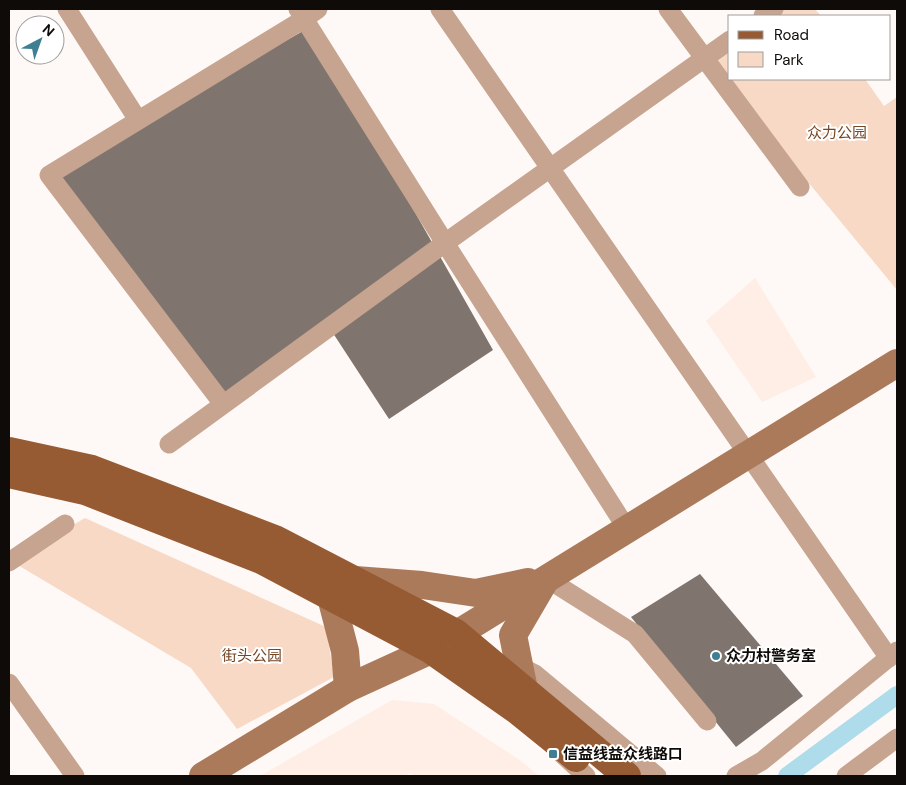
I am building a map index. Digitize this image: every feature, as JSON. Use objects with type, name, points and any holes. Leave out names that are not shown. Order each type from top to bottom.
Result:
[{"type":"main road","points":[[9,451],[92,469],[275,539],[355,580],[456,634],[627,776]]},
{"type":"main road","points":[[9,474],[85,491],[261,560],[431,650],[520,689],[598,776]]},
{"type":"street","points":[[67,9],[138,120]]},
{"type":"street","points":[[440,9],[748,454],[893,654],[762,761],[736,776]]},
{"type":"street","points":[[668,9],[800,188]]},
{"type":"street","points":[[223,404],[49,175],[307,12],[444,243],[627,529]]},
{"type":"street","points":[[169,444],[444,243],[728,41]]},
{"type":"street","points":[[203,776],[348,688],[431,650],[897,363]]},
{"type":"street","points":[[9,562],[65,524]]},
{"type":"street","points":[[546,578],[513,635],[520,689],[586,776]]},
{"type":"street","points":[[355,580],[422,585],[476,593],[546,578],[635,634],[707,720]]},
{"type":"street","points":[[331,597],[345,650],[348,688]]},
{"type":"street","points":[[520,689],[535,674],[657,776]]},
{"type":"street","points":[[9,683],[75,776]]},
{"type":"street","points":[[846,776],[897,738]]},
{"type":"shaded area","points":[[755,278],[816,377],[762,402],[706,321]]},
{"type":"shaded area","points":[[392,700],[434,704],[521,761],[539,776],[414,776],[410,773],[404,776],[260,776]]},
{"type":"green space","points":[[774,9],[815,9],[820,15],[765,15]]},
{"type":"green space","name":"众力公园","points":[[728,41],[728,80],[866,80],[884,106],[897,97],[897,290],[705,57]]},
{"type":"green space","name":"街头公园","points":[[85,518],[326,627],[334,677],[237,729],[191,668],[11,561]]},
{"type":"building","points":[[310,27],[493,350],[389,419],[329,327],[223,404],[49,175]]},
{"type":"building","name":"众力村警务室","points":[[700,574],[803,696],[736,747],[631,617]]},
{"type":"waterway","points":[[787,776],[897,695]]},
{"type":"place","name":"众力村警务室","points":[[716,656]]},
{"type":"place","name":"信益线益众线路口","points":[[553,754]]}]
